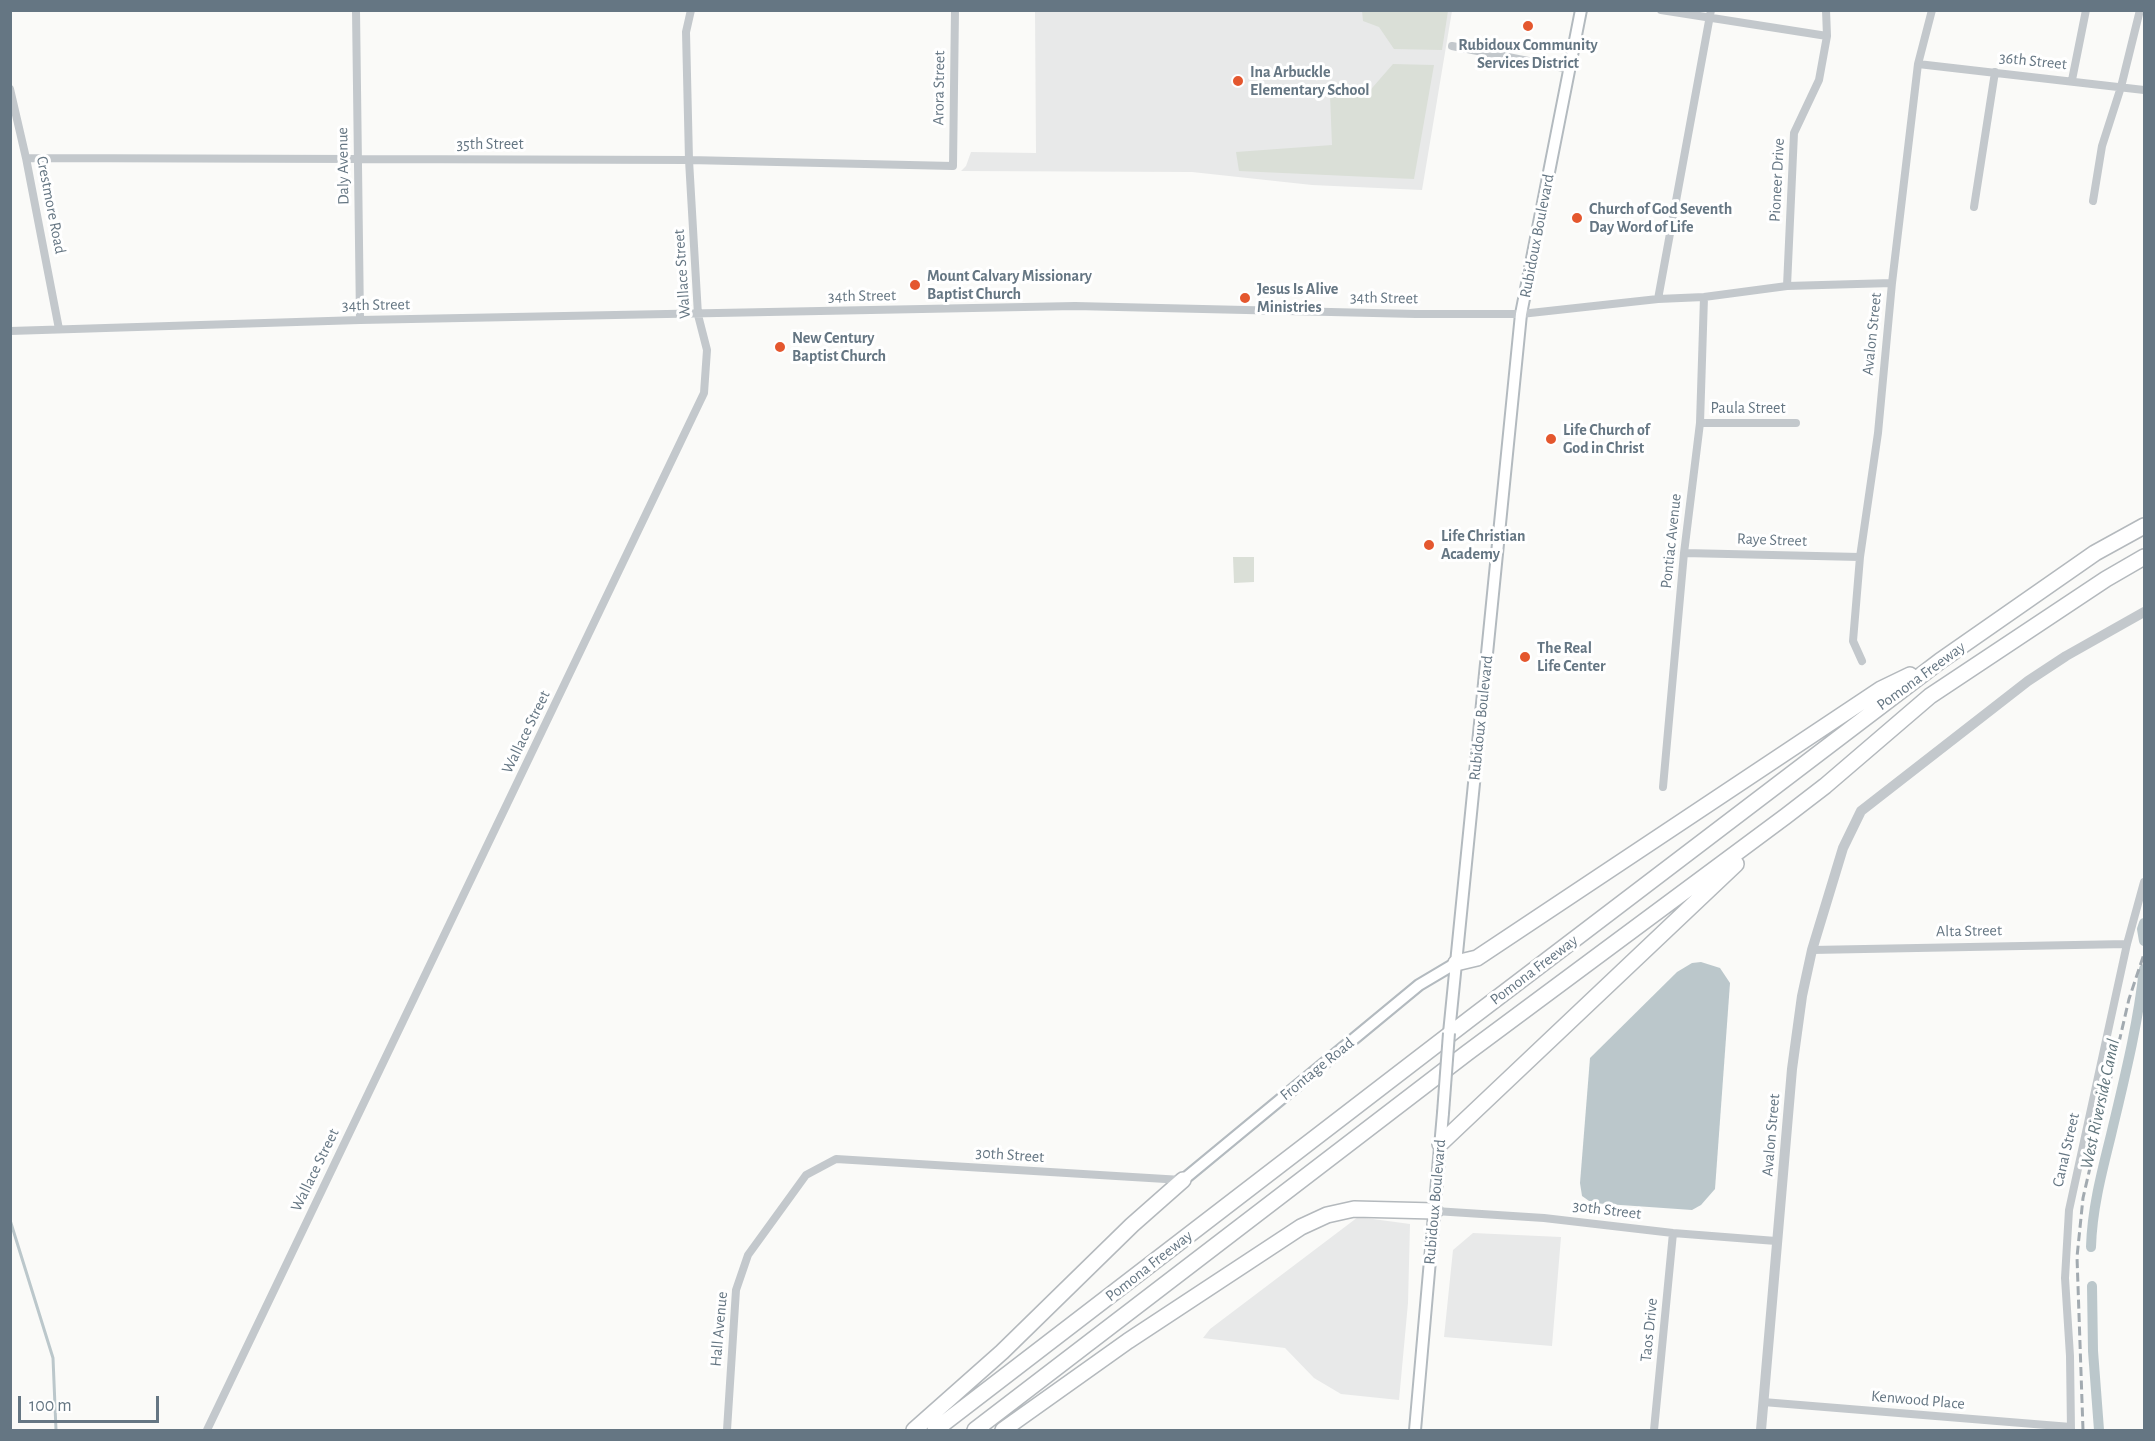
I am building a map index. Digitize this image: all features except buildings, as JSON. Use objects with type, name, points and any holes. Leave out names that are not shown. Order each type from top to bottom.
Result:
[{"type":"highway","name":"Pomona Freeway","points":[[935,1431],[1463,1024],[1940,661],[2095,553],[2145,526]]},
{"type":"highway","name":"Pomona Freeway","points":[[975,1431],[1467,1053],[1825,786],[1930,696],[2106,579],[2145,557]]},
{"type":"highway","points":[[1456,963],[1477,958],[1881,689],[1940,661]]},
{"type":"highway","points":[[1440,1144],[1711,887],[1825,786]]},
{"type":"highway","points":[[914,1431],[1002,1352],[1132,1225],[1183,1180]]},
{"type":"highway","points":[[1003,1431],[1128,1341],[1301,1227],[1327,1215],[1354,1209],[1435,1211]]},
{"type":"main road","name":"Rubidoux Boulevard","points":[[1415,1431],[1451,998],[1521,314],[1581,10]]},
{"type":"main road","name":"Frontage Road","points":[[1183,1180],[1419,985],[1456,963]]},
{"type":"street","name":"Daly Avenue","points":[[356,10],[360,320]]},
{"type":"street","points":[[684,10],[691,10]]},
{"type":"street","name":"Wallace Street","points":[[207,1431],[704,393],[707,350],[698,315],[689,160],[686,32],[691,10]]},
{"type":"street","name":"Arora Street","points":[[953,166],[955,10]]},
{"type":"street","points":[[1661,10],[1711,14],[1827,36]]},
{"type":"street","name":"Pioneer Drive","points":[[1786,286],[1794,133],[1819,80],[1827,36],[1826,10]]},
{"type":"street","name":"Avalon Street","points":[[1862,661],[1853,641],[1860,557],[1878,433],[1892,283],[1918,64],[1932,10]]},
{"type":"street","points":[[2072,80],[2086,10]]},
{"type":"street","points":[[2093,201],[2102,147],[2121,87],[2140,10]]},
{"type":"street","points":[[1658,299],[1711,14]]},
{"type":"street","points":[[1452,46],[1569,69]]},
{"type":"street","name":"36th Street","points":[[1918,64],[2145,90]]},
{"type":"street","points":[[1974,207],[1995,72]]},
{"type":"street","name":"Crestmore Road","points":[[10,88],[59,328]]},
{"type":"street","name":"35th Street","points":[[26,158],[689,160],[953,166]]},
{"type":"street","name":"34th Street","points":[[10,331],[360,320],[1075,306],[1404,314],[1521,314],[1658,299],[1704,297],[1786,286],[1892,283]]},
{"type":"street","name":"Pontiac Avenue","points":[[1663,787],[1684,553],[1700,423],[1704,297]]},
{"type":"street","name":"Paula Street","points":[[1700,423],[1796,423]]},
{"type":"street","name":"Raye Street","points":[[1684,553],[1860,557]]},
{"type":"street","name":"Avalon Street","points":[[1761,1431],[1792,1069],[1802,996],[1812,950],[1843,848],[1862,811],[2009,696],[2066,656],[2145,612]]},
{"type":"street","name":"Canal Street","points":[[2071,1429],[2070,1356],[2065,1278],[2068,1210],[2127,944],[2145,882]]},
{"type":"street","name":"Alta Street","points":[[1812,950],[2127,944]]},
{"type":"street","name":"30th Street","points":[[836,1159],[1183,1180]]},
{"type":"street","name":"Hall Avenue","points":[[727,1431],[736,1290],[748,1255],[806,1175],[836,1159]]},
{"type":"street","name":"30th Street","points":[[1435,1211],[1544,1218],[1673,1233],[1776,1241]]},
{"type":"street","name":"Taos Drive","points":[[1654,1431],[1673,1233]]},
{"type":"street","name":"Kenwood Place","points":[[1763,1401],[2071,1429]]},
{"type":"shaded area","name":"Ina Arbuckle Elementary School","points":[[1035,11],[1452,11],[1422,190],[1312,185],[1192,172],[961,171],[966,166],[971,152],[1036,153]]},
{"type":"shaded area","points":[[1362,11],[1448,11],[1442,50],[1394,49],[1379,27],[1363,21]]},
{"type":"shaded area","points":[[1393,64],[1434,65],[1414,179],[1239,171],[1236,152],[1332,145],[1330,95],[1366,95]]},
{"type":"shaded area","points":[[1233,557],[1254,557],[1254,582],[1234,583]]},
{"type":"shaded area","points":[[1701,962],[1720,968],[1730,983],[1715,1189],[1701,1205],[1692,1210],[1592,1203],[1582,1196],[1580,1183],[1590,1058],[1677,972],[1692,963]]},
{"type":"shaded area","points":[[1358,1217],[1410,1224],[1408,1303],[1399,1400],[1341,1394],[1314,1378],[1285,1348],[1203,1338],[1210,1329]]},
{"type":"shaded area","points":[[1473,1233],[1561,1237],[1552,1346],[1444,1337],[1453,1250]]},
{"type":"waterway","name":"West Riverside Canal","points":[[2144,923],[2142,929],[2144,941]]},
{"type":"waterway","name":"West Riverside Canal","points":[[2091,1247],[2098,1190],[2130,1052],[2144,969]]},
{"type":"waterway","points":[[10,1220],[53,1358],[56,1430]]},
{"type":"waterway","name":"West Riverside Canal","points":[[2092,1286],[2093,1351],[2099,1430]]},
{"type":"railway","points":[[2083,1430],[2077,1257],[2083,1198],[2129,999],[2144,954]]},
{"type":"place","name":"Rubidoux Community Services District","points":[[1528,26]]},
{"type":"place","name":"Ina Arbuckle Elementary School","points":[[1238,81]]},
{"type":"place","name":"Church of God Seventh Day Word of Life","points":[[1577,218]]},
{"type":"place","name":"Mount Calvary Missionary Baptist Church","points":[[915,285]]},
{"type":"place","name":"Jesus Is Alive Ministries","points":[[1245,298]]},
{"type":"place","name":"New Century Baptist Church","points":[[780,347]]},
{"type":"place","name":"Life Church of God in Christ","points":[[1551,439]]},
{"type":"place","name":"Life Christian Academy","points":[[1429,545]]},
{"type":"place","name":"The Real Life Center","points":[[1525,657]]}]
